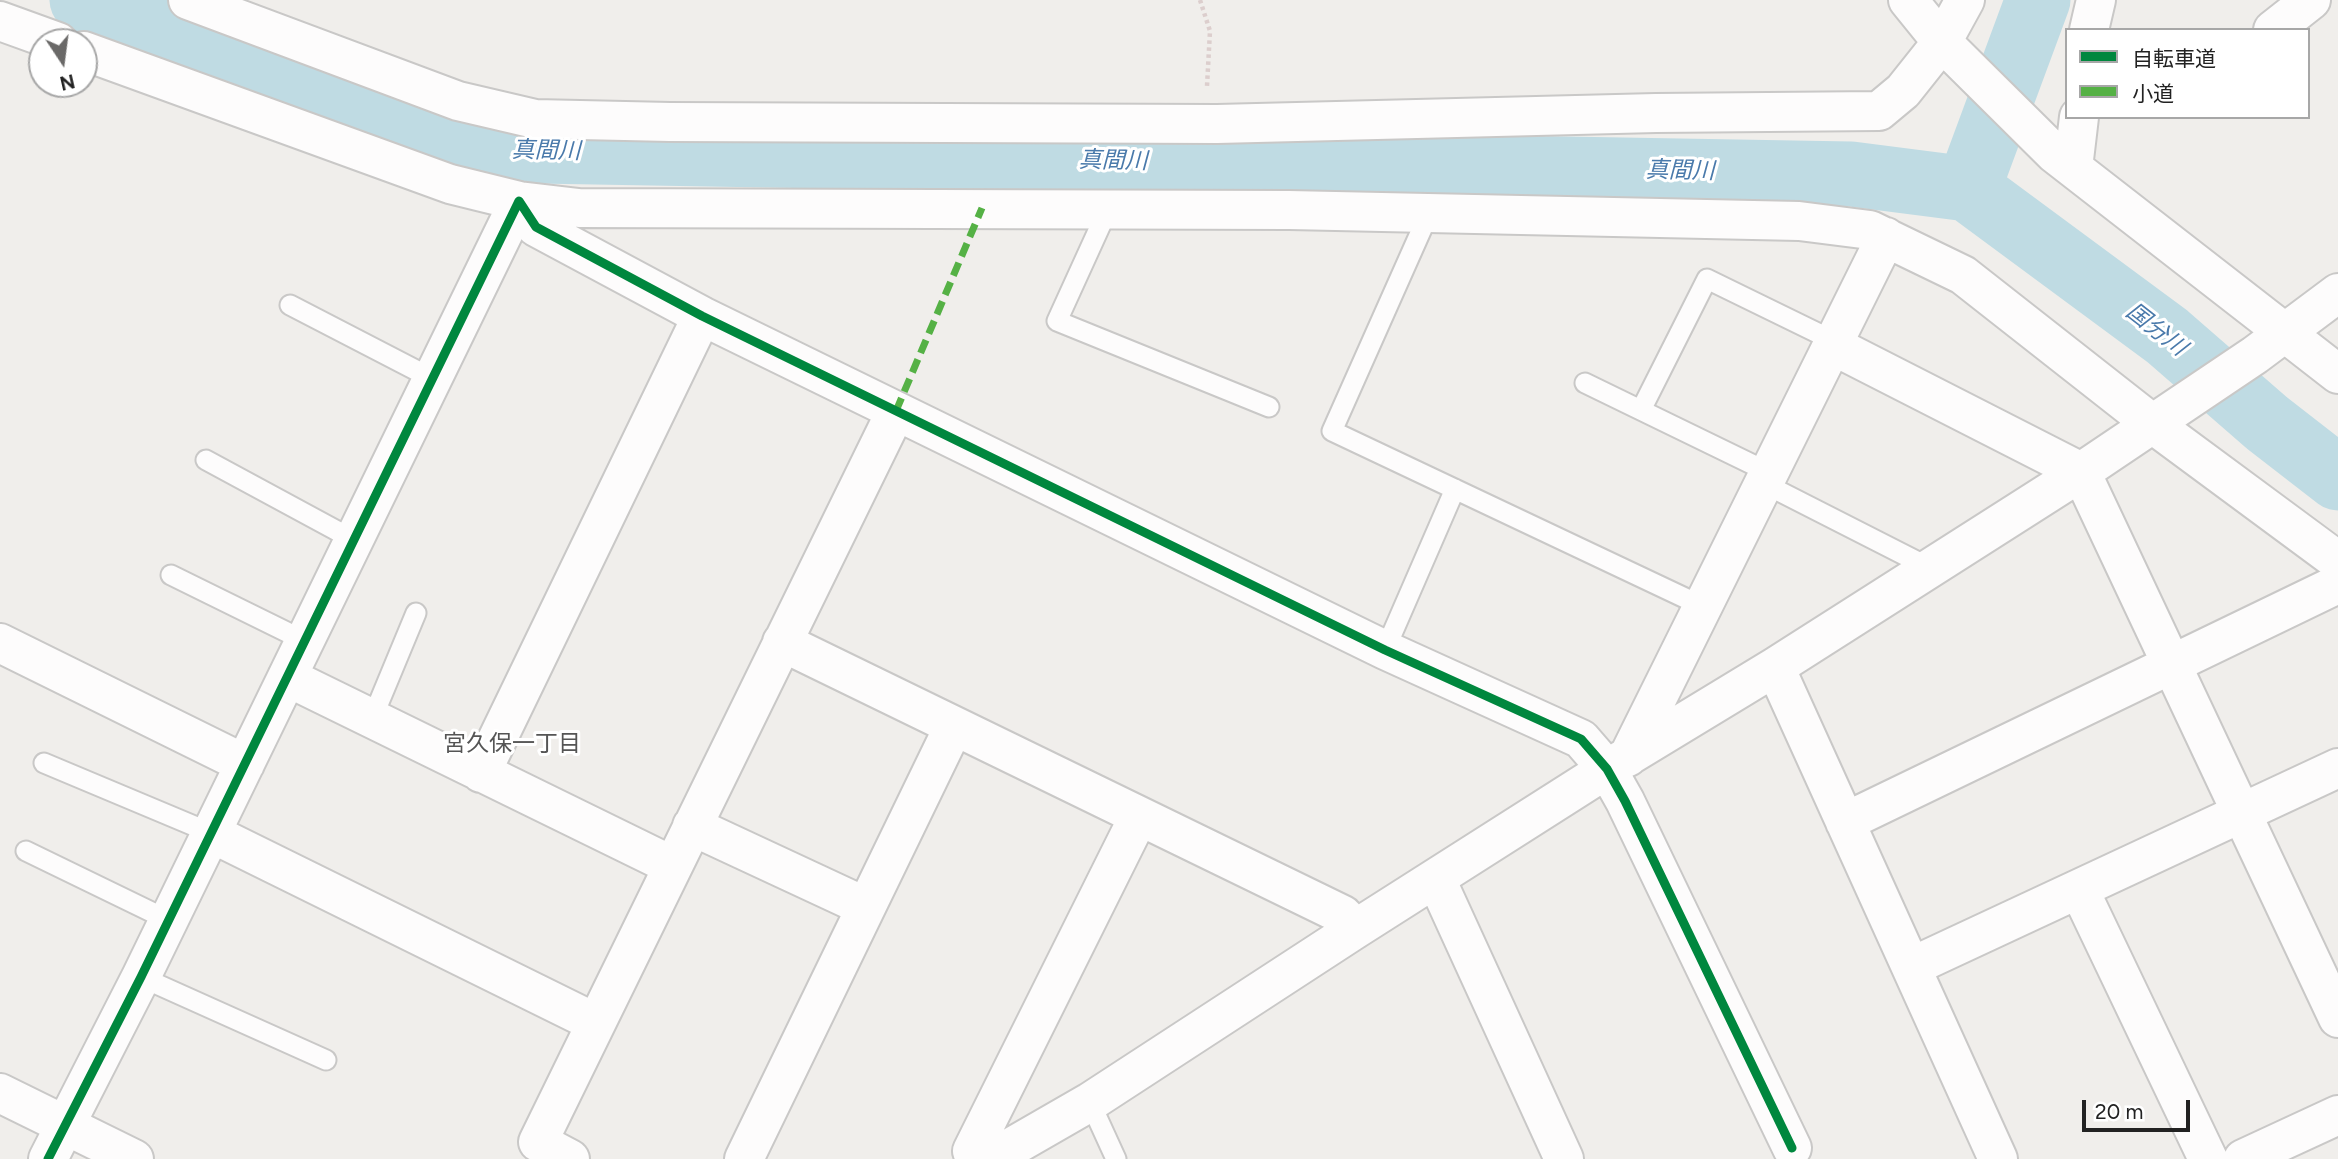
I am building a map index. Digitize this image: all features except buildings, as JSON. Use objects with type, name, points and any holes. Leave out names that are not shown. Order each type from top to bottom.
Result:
[{"type":"street","points":[[188,0],[458,101],[536,119],[1217,124],[1656,113],[1879,111],[1903,91],[1942,42],[1965,0]]},
{"type":"street","points":[[1908,0],[1942,42],[2064,161],[2338,374]]},
{"type":"street","points":[[2089,28],[2096,0]]},
{"type":"street","points":[[2276,28],[2311,0]]},
{"type":"street","points":[[0,21],[28,31]]},
{"type":"street","points":[[98,56],[450,184],[519,201],[579,208],[1108,209],[1429,213],[1799,221],[1870,230],[1963,275],[2162,419],[2338,561]]},
{"type":"street","points":[[2064,161],[2078,119]]},
{"type":"street","points":[[519,201],[536,227],[702,316],[1385,650],[1581,739],[1618,763]]},
{"type":"street","points":[[48,1159],[141,977],[519,201]]},
{"type":"street","points":[[1790,1155],[1625,801],[1618,763],[1702,606],[1886,237]]},
{"type":"street","points":[[991,1159],[1090,1102],[1354,930],[2081,472],[2287,333],[2338,293]]},
{"type":"street","points":[[481,773],[702,316]]},
{"type":"street","points":[[1833,343],[2081,472],[2338,1018]]},
{"type":"street","points":[[570,1159],[538,1142],[896,411]]},
{"type":"street","points":[[1845,822],[2338,584]]},
{"type":"street","points":[[782,642],[1343,915],[1354,930]]},
{"type":"street","points":[[0,643],[245,764]]},
{"type":"street","points":[[1774,667],[1998,1159]]},
{"type":"street","points":[[287,677],[673,866]]},
{"type":"street","points":[[744,1159],[954,726]]},
{"type":"street","points":[[1911,967],[2338,768]]},
{"type":"street","points":[[975,1159],[972,1151],[1139,816]]},
{"type":"street","points":[[692,827],[866,907]]},
{"type":"street","points":[[211,833],[596,1023]]},
{"type":"street","points":[[1436,879],[1564,1159]]},
{"type":"street","points":[[2079,889],[2208,1159]]},
{"type":"street","points":[[0,1093],[134,1159]]},
{"type":"street","points":[[2244,1159],[2338,1115]]},
{"type":"lane","points":[[1108,209],[1057,321],[1269,408]]},
{"type":"lane","points":[[1429,213],[1332,430],[1702,606]]},
{"type":"lane","points":[[1641,410],[1707,279],[1833,343]]},
{"type":"lane","points":[[289,305],[433,379]]},
{"type":"lane","points":[[1585,383],[1641,410],[1930,569]]},
{"type":"lane","points":[[206,460],[354,540]]},
{"type":"lane","points":[[1385,650],[1455,489]]},
{"type":"lane","points":[[171,575],[305,641]]},
{"type":"lane","points":[[372,719],[416,613]]},
{"type":"lane","points":[[44,763],[211,833]]},
{"type":"lane","points":[[26,851],[168,920]]},
{"type":"lane","points":[[141,977],[326,1060]]},
{"type":"lane","points":[[1090,1102],[1116,1159]]},
{"type":"path","points":[[1200,0],[1210,31],[1207,98],[1217,124]]},
{"type":"waterway","name":"真間川","points":[[82,0],[480,150],[1851,174],[1968,189],[2167,336],[2267,423],[2338,478]]},
{"type":"waterway","name":"真間川","points":[[1968,189],[2038,0]]},
{"type":"marked path","points":[[896,411],[982,208]]},
{"type":"cycle path","points":[[48,1159],[141,977],[519,201],[536,227],[702,316],[1385,650],[1581,739],[1607,769],[1625,801],[1792,1148]]},
{"type":"district","name":"宮久保一丁目","points":[[512,744]]},
{"type":"water label","name":"国分川","points":[[2156,330]]}]
